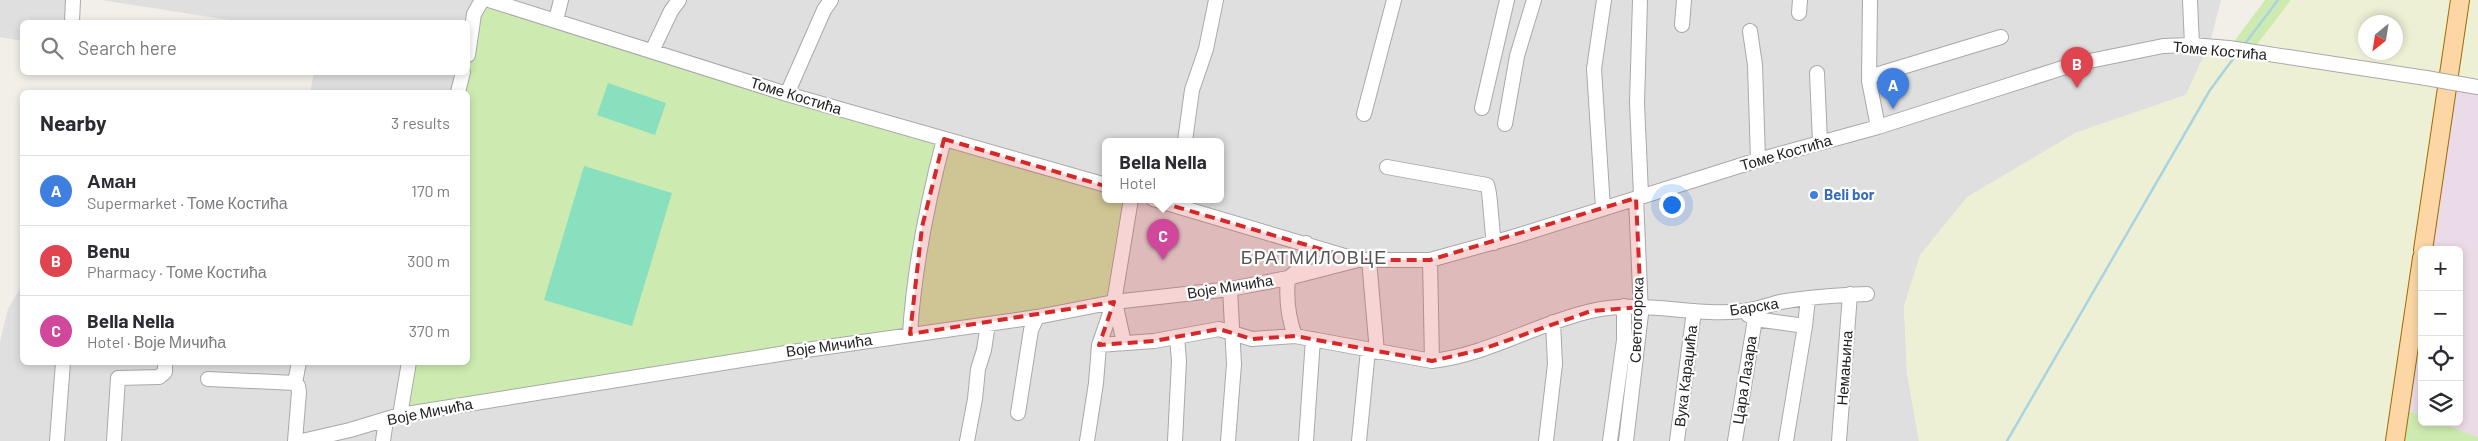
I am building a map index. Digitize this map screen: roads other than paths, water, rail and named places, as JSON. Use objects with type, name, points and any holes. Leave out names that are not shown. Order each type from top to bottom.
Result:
[{"type":"main road","points":[[2424,246],[2460,0]]},
{"type":"main road","points":[[2395,441],[2418,285]]},
{"type":"street","points":[[72,20],[73,0]]},
{"type":"street","points":[[470,41],[474,14],[482,0]]},
{"type":"street","name":"Томе Костића","points":[[489,0],[787,94],[1102,184]]},
{"type":"street","points":[[556,20],[561,0]]},
{"type":"street","points":[[652,51],[671,11],[679,0]]},
{"type":"street","points":[[787,94],[824,10],[831,0]]},
{"type":"street","points":[[1185,138],[1192,90],[1206,49],[1216,0]]},
{"type":"street","points":[[1364,114],[1394,0]]},
{"type":"street","points":[[1482,108],[1508,0]]},
{"type":"street","points":[[1505,124],[1517,56],[1534,0]]},
{"type":"street","points":[[1603,208],[1594,69],[1604,0]]},
{"type":"street","name":"Светогорска","points":[[1626,441],[1638,346],[1640,307],[1637,103],[1640,0]]},
{"type":"street","points":[[1682,25],[1684,0]]},
{"type":"street","points":[[1870,0],[1868,77],[1878,127]]},
{"type":"street","points":[[2190,0],[2192,45]]},
{"type":"street","points":[[1750,31],[1755,65],[1758,160]]},
{"type":"street","points":[[1868,77],[2000,37]]},
{"type":"street","name":"Томе Костића","points":[[1179,203],[1364,260],[1430,260],[1494,243],[1758,160],[1878,127],[2075,64],[2163,46],[2192,45],[2240,50],[2472,86]]},
{"type":"street","points":[[1817,73],[1820,142]]},
{"type":"street","points":[[458,90],[462,75]]},
{"type":"street","points":[[910,334],[912,295],[922,227],[944,140]]},
{"type":"street","points":[[1387,167],[1487,186],[1490,192],[1489,212],[1494,243]]},
{"type":"street","points":[[1087,441],[1096,383],[1099,345],[1114,302],[1130,203]]},
{"type":"street","points":[[1295,336],[1289,318],[1288,278],[1300,270],[1305,261],[1306,243]]},
{"type":"street","points":[[1360,441],[1372,351],[1364,260]]},
{"type":"street","name":"Воје Мичића","points":[[302,441],[400,415],[608,380],[910,334],[1037,317],[1114,302],[1230,289],[1288,278],[1364,260]]},
{"type":"street","points":[[1430,260],[1432,360]]},
{"type":"street","points":[[1228,441],[1234,364],[1230,289]]},
{"type":"street","name":"Немањина","points":[[1839,441],[1850,294]]},
{"type":"street","name":"Барска","points":[[1640,307],[1750,315],[1808,298],[1867,294]]},
{"type":"street","points":[[1786,441],[1808,298]]},
{"type":"street","points":[[1114,302],[1124,343]]},
{"type":"street","points":[[1099,345],[1154,341],[1218,329],[1252,338],[1295,336],[1372,351],[1432,360],[1447,359],[1480,350],[1553,322],[1591,310],[1624,306],[1640,307]]},
{"type":"street","points":[[1610,441],[1624,340],[1624,306]]},
{"type":"street","name":"Вука Караџића","points":[[1678,441],[1694,311]]},
{"type":"street","points":[[1750,315],[1805,326]]},
{"type":"street","name":"Цара Лазара","points":[[1735,441],[1750,315]]},
{"type":"street","points":[[1018,413],[1031,330],[1037,317]]},
{"type":"street","points":[[1546,441],[1555,364],[1553,322]]},
{"type":"street","points":[[967,441],[975,399],[978,369],[984,350],[988,324]]},
{"type":"street","points":[[1175,441],[1179,361],[1178,336]]},
{"type":"street","points":[[1306,441],[1313,339]]},
{"type":"street","points":[[57,441],[63,365]]},
{"type":"street","points":[[114,441],[118,378],[159,377],[165,372],[164,365]]},
{"type":"street","points":[[295,441],[299,392],[295,383],[298,365]]},
{"type":"street","points":[[400,415],[408,365]]},
{"type":"street","points":[[208,379],[295,383]]},
{"type":"street","points":[[383,441],[386,420]]},
{"type":"waterway","points":[[2244,45],[2278,0]]},
{"type":"waterway","points":[[2007,441],[2210,90],[2236,55]]},
{"type":"place","name":"Benu","points":[[2077,88]]},
{"type":"place","name":"Аман","points":[[1893,109]]},
{"type":"place","name":"Beli bor","points":[[1814,195]]},
{"type":"place","name":"Bella Nella","points":[[1163,260]]},
{"type":"district","name":"БРАТМИЛОВЦЕ","points":[[1314,258]]}]
